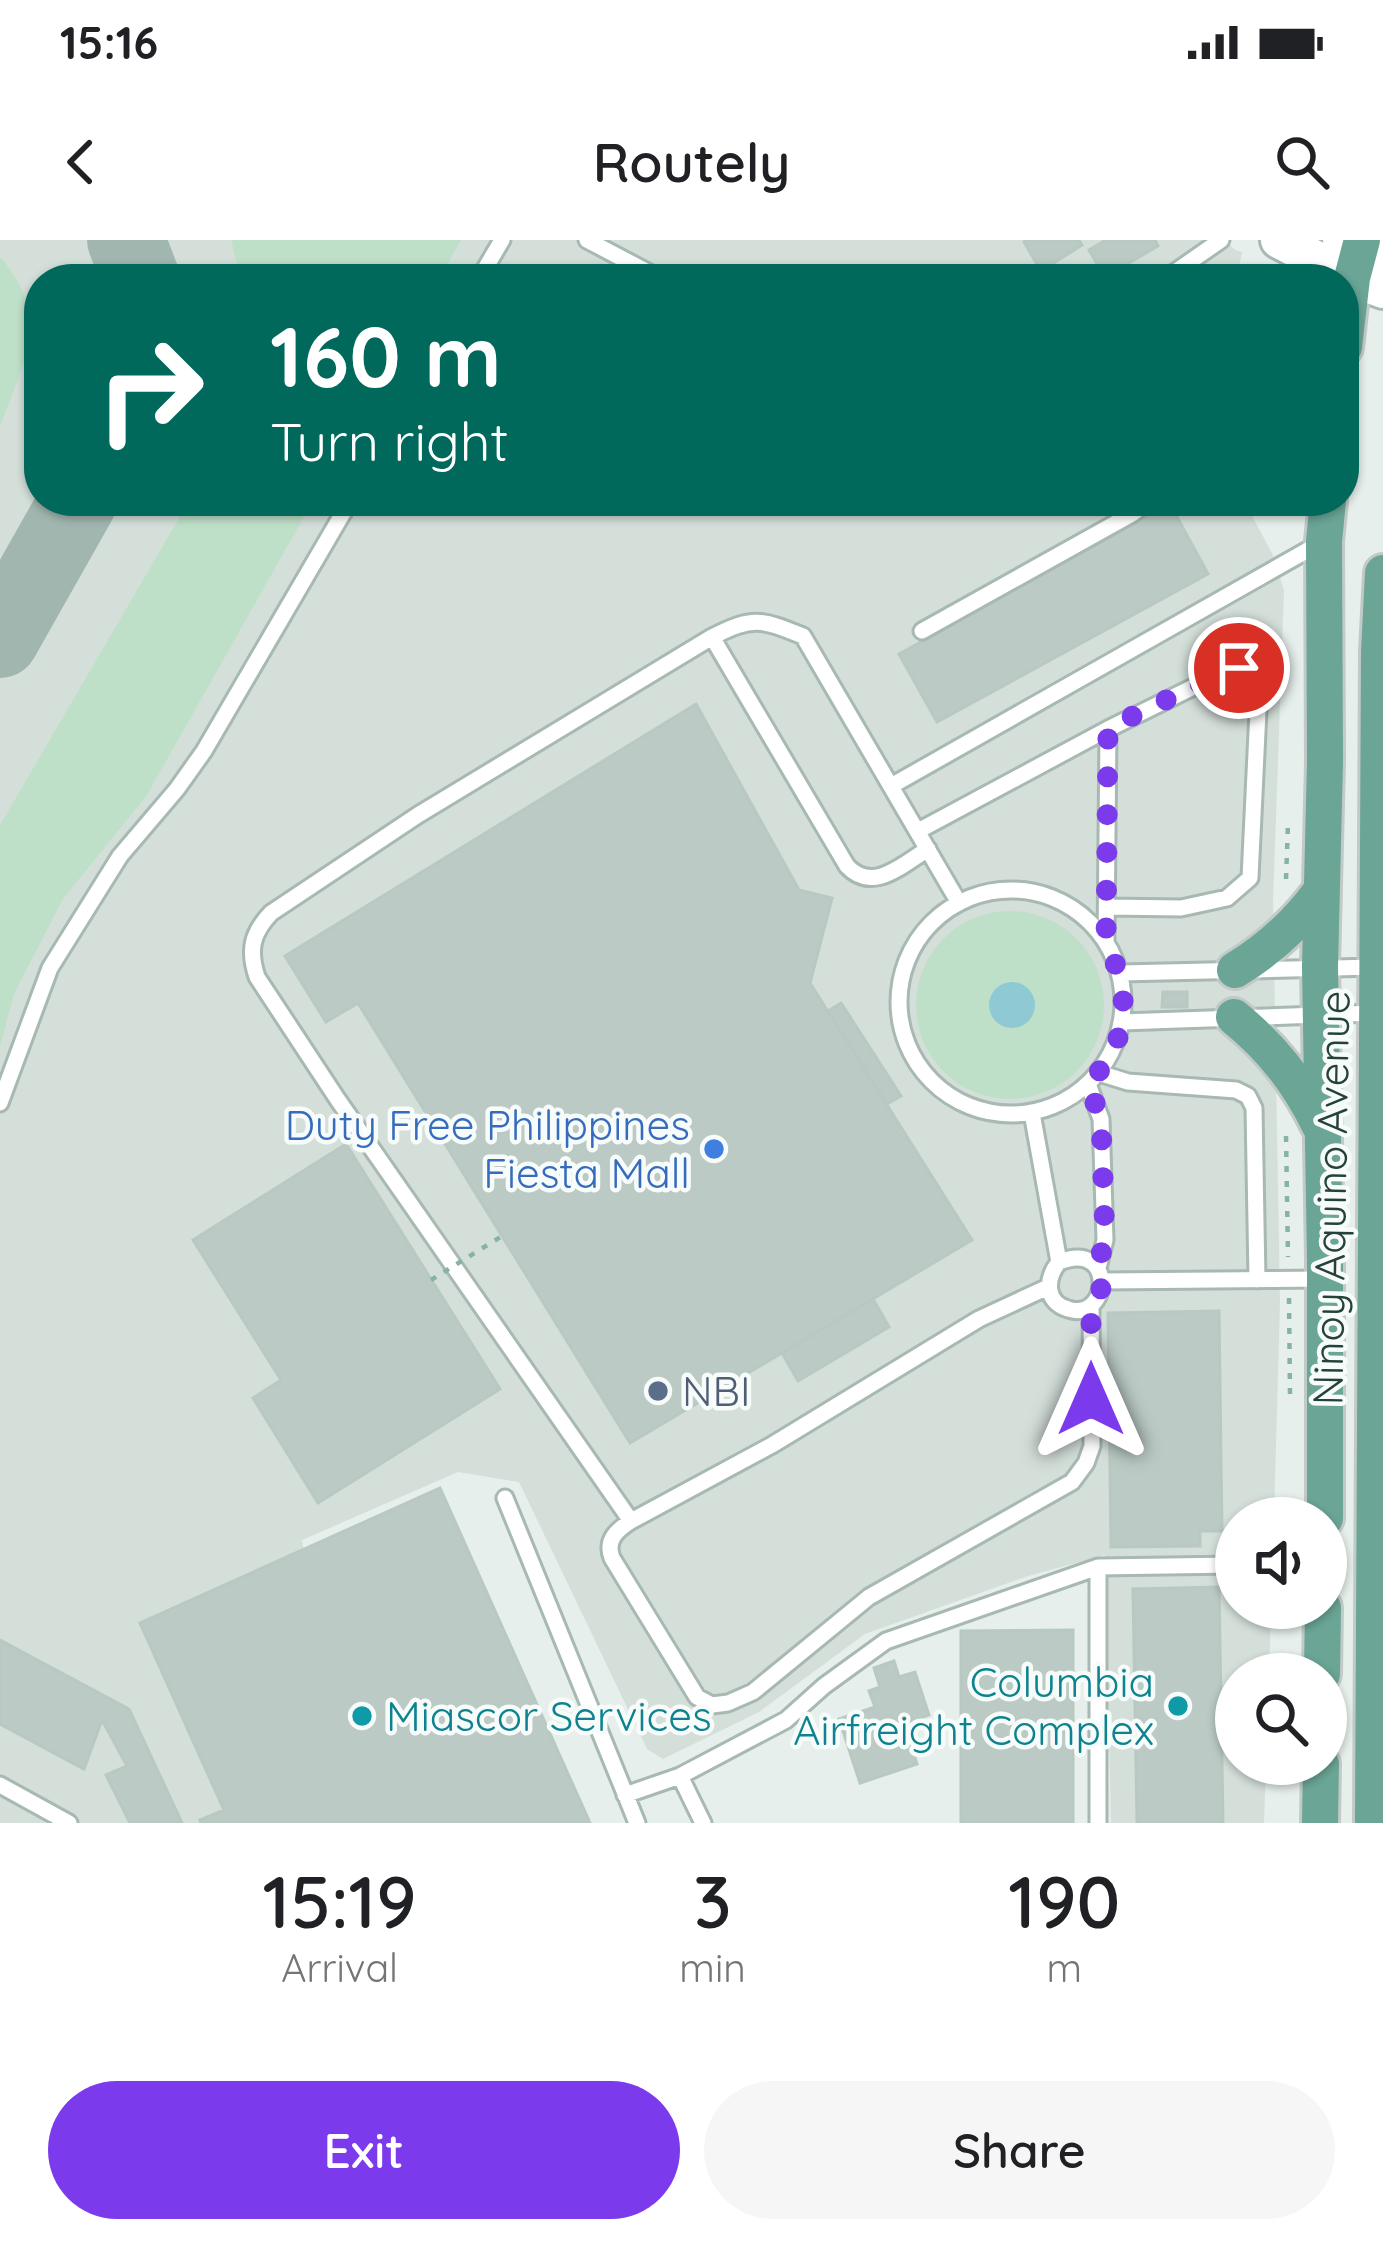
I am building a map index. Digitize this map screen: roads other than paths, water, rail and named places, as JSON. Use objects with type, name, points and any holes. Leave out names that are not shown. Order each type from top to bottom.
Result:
[{"type":"main road","name":"Ninoy Aquino Avenue","points":[[1325,1497],[1320,967],[1326,516]]},
{"type":"main road","name":"Ninoy Aquino Avenue","points":[[1373,1823],[1383,573]]},
{"type":"main road","points":[[1235,970],[1285,934],[1321,891]]},
{"type":"main road","points":[[1234,1017],[1285,1066],[1322,1130]]},
{"type":"main road","points":[[1320,1823],[1321,1785]]},
{"type":"street","points":[[1279,240],[1363,259]]},
{"type":"street","points":[[1326,1413],[1378,1414]]},
{"type":"lane","points":[[587,240],[633,264]]},
{"type":"lane","points":[[1187,264],[1221,240]]},
{"type":"lane","points":[[0,1103],[50,968],[120,856],[204,751],[341,516]]},
{"type":"lane","points":[[922,631],[1128,516]]},
{"type":"lane","points":[[892,786],[1324,541]]},
{"type":"lane","points":[[631,1521],[257,976],[251,943],[259,926],[418,815],[712,637],[739,623],[766,622],[802,636],[959,903]]},
{"type":"lane","points":[[712,637],[855,874],[875,879],[928,848]]},
{"type":"lane","points":[[918,831],[1108,728],[1228,670],[1249,671],[1259,690],[1250,878],[1227,898],[1181,908],[1108,907]]},
{"type":"lane","points":[[1106,941],[1108,728]]},
{"type":"lane","points":[[988,892],[1047,895],[1081,913],[1106,941],[1120,973],[1122,1022],[1114,1049],[1094,1078],[1062,1103],[1032,1113],[1000,1114],[969,1107],[941,1091],[919,1068],[904,1040],[898,1009],[901,977],[933,921],[959,903],[988,892]]},
{"type":"lane","points":[[1120,973],[1378,967]]},
{"type":"lane","points":[[1122,1022],[1378,1013]]},
{"type":"lane","points":[[1094,1078],[1101,1119],[1105,1240],[1100,1274],[1100,1295],[1091,1306],[1078,1311],[1053,1300],[1050,1273],[1059,1262],[1072,1257],[1086,1259],[1100,1274],[1325,1280]]},
{"type":"lane","points":[[1094,1078],[1236,1090],[1248,1096],[1254,1108],[1257,1280]]},
{"type":"lane","points":[[1032,1113],[1059,1262]]},
{"type":"lane","points":[[1048,1287],[979,1319],[613,1535],[610,1551],[697,1697],[712,1706],[753,1692],[868,1597],[1072,1481],[1092,1445],[1091,1306]]},
{"type":"lane","points":[[505,1498],[637,1823]]},
{"type":"lane","points":[[625,1795],[680,1776],[786,1720],[886,1641],[1098,1567],[1215,1565]]},
{"type":"lane","points":[[1098,1567],[1098,1823]]},
{"type":"lane","points":[[680,1776],[703,1823]]},
{"type":"lane","points":[[0,1785],[70,1823]]},
{"type":"water","points":[[1012,982],[1028,989],[1035,1005],[1028,1021],[1012,1028],[996,1021],[989,1005],[996,989]]},
{"type":"place","name":"Duty Free Philippines Fiesta Mall","points":[[714,1149]]},
{"type":"place","name":"NBI","points":[[658,1391]]},
{"type":"place","name":"Columbia Airfreight Complex","points":[[1178,1706]]},
{"type":"place","name":"Miascor Services","points":[[362,1716]]}]
